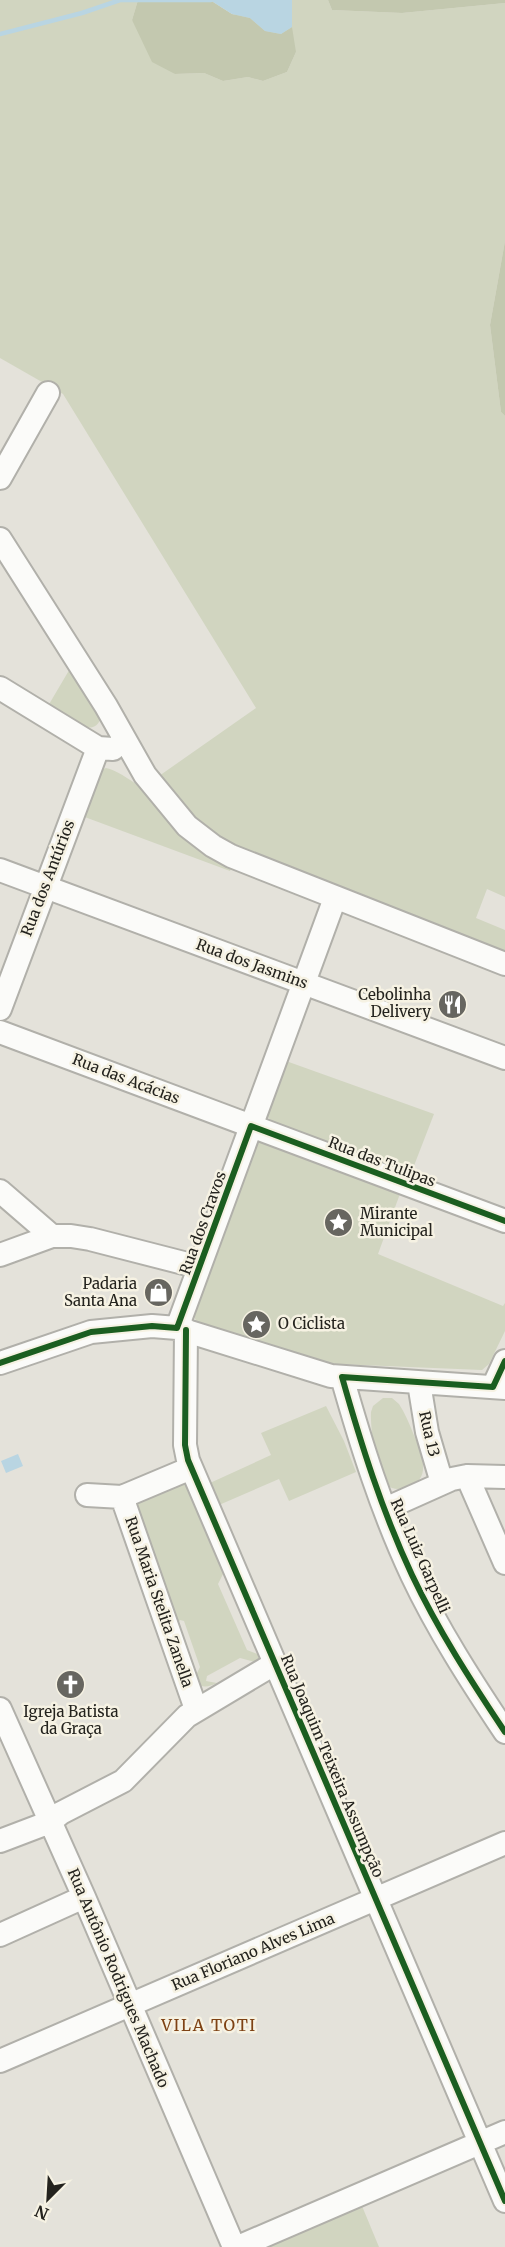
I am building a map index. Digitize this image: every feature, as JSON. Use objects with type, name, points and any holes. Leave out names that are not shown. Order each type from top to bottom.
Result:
[{"type":"street","points":[[0,478],[48,393]]},
{"type":"street","points":[[0,539],[106,706],[146,775],[174,811],[195,832],[231,856],[505,964]]},
{"type":"street","points":[[0,688],[98,748],[131,750]]},
{"type":"street","name":"Rua dos Antúrios","points":[[0,1009],[98,748]]},
{"type":"street","name":"Rua dos Jasmins","points":[[0,870],[505,1058]]},
{"type":"street","name":"Rua dos Cravos","points":[[182,1329],[199,1267],[335,898]]},
{"type":"street","name":"Rua das Acácias","points":[[0,1032],[251,1126]]},
{"type":"street","name":"Rua das Tulipas","points":[[251,1126],[505,1221]]},
{"type":"street","points":[[0,1191],[52,1236]]},
{"type":"street","points":[[0,1255],[52,1236],[90,1239],[199,1267]]},
{"type":"street","points":[[0,1363],[91,1332],[152,1326],[182,1329],[324,1374],[342,1377],[499,1387],[505,1361]]},
{"type":"street","name":"Rua Joaquim Teixeira Assumpção","points":[[182,1329],[185,1445],[191,1468],[505,2202]]},
{"type":"street","name":"Rua Luiz Garpelli","points":[[342,1377],[369,1470],[411,1574],[459,1661],[505,1732]]},
{"type":"street","name":"Rua 13","points":[[419,1383],[427,1432],[442,1483]]},
{"type":"street","name":"Rua Maria Stelita Zanella","points":[[191,1468],[122,1497],[196,1709]]},
{"type":"street","points":[[385,1509],[442,1483],[467,1476],[505,1477]]},
{"type":"street","points":[[467,1476],[505,1563]]},
{"type":"street","points":[[87,1495],[122,1497]]},
{"type":"street","points":[[0,1841],[50,1822],[61,1813],[118,1785],[196,1709],[274,1664]]},
{"type":"street","name":"Rua Antônio Rodrigues Machado","points":[[0,1709],[236,2247]]},
{"type":"street","name":"Rua Floriano Alves Lima","points":[[0,2061],[505,1843]]},
{"type":"street","points":[[0,1935],[84,1898]]},
{"type":"street","points":[[236,2247],[505,2132]]},
{"type":"green space","points":[[0,0],[138,0],[132,20],[175,74],[204,73],[223,81],[248,77],[263,81],[287,72],[296,52],[210,0],[328,0],[332,10],[402,13],[505,3],[505,241],[490,325],[501,412],[505,416],[505,897],[487,889],[476,918],[505,930],[505,956],[235,850],[205,831],[159,776],[256,708],[63,394],[0,358]]},
{"type":"green space","points":[[138,0],[210,0],[232,14],[250,18],[265,31],[281,34],[292,27],[296,52],[287,72],[263,81],[248,77],[223,81],[204,73],[175,74],[152,62],[132,20]]},
{"type":"green space","points":[[328,0],[505,0],[505,3],[402,13],[332,10]]},
{"type":"green space","points":[[505,241],[505,416],[501,412],[490,325]]},
{"type":"green space","points":[[71,667],[101,717],[92,727],[77,724],[48,706]]},
{"type":"green space","points":[[106,768],[119,773],[152,796],[232,866],[230,871],[82,816],[101,770]]},
{"type":"green space","points":[[286,1061],[434,1114],[410,1176],[272,1122],[267,1116],[267,1111]]},
{"type":"green space","points":[[263,1141],[401,1191],[378,1254],[503,1306],[505,1303],[505,1331],[489,1364],[482,1370],[337,1364],[336,1367],[198,1324],[193,1315],[255,1145]]},
{"type":"green space","points":[[383,1398],[392,1398],[399,1404],[422,1457],[423,1473],[420,1479],[402,1489],[387,1485],[374,1450],[371,1412],[373,1406]]},
{"type":"green space","points":[[326,1406],[344,1441],[356,1472],[289,1501],[279,1479],[219,1505],[210,1483],[271,1455],[261,1433]]},
{"type":"green space","points":[[177,1482],[186,1482],[225,1570],[218,1584],[247,1650],[260,1655],[260,1659],[255,1662],[240,1658],[207,1676],[206,1681],[217,1683],[207,1686],[201,1686],[193,1681],[200,1667],[184,1621],[180,1620],[175,1630],[132,1502]]},
{"type":"green space","points":[[362,2206],[379,2247],[267,2247]]},
{"type":"water","points":[[210,0],[292,0],[292,27],[281,34],[265,31],[250,18],[232,14]]},
{"type":"water","points":[[18,1454],[23,1466],[6,1473],[1,1461]]},
{"type":"waterway","points":[[0,34],[82,13],[120,0],[211,0]]},
{"type":"cycle path","points":[[0,1363],[91,1332],[152,1326],[177,1328],[251,1126],[505,1221]]},
{"type":"cycle path","points":[[186,1330],[185,1445],[188,1460],[505,2201]]},
{"type":"cycle path","points":[[505,1361],[493,1387],[342,1377],[373,1477],[412,1575],[467,1674],[505,1732]]},
{"type":"place","name":"Cebolinha Delivery","points":[[452,1004]]},
{"type":"place","name":"Mirante Municipal","points":[[339,1223]]},
{"type":"place","name":"Padaria Santa Ana","points":[[158,1293]]},
{"type":"place","name":"O Ciclista","points":[[257,1324]]},
{"type":"place","name":"Igreja Batista da Graça","points":[[71,1685]]},
{"type":"district","name":"VILA TOTI","points":[[209,2025]]}]
